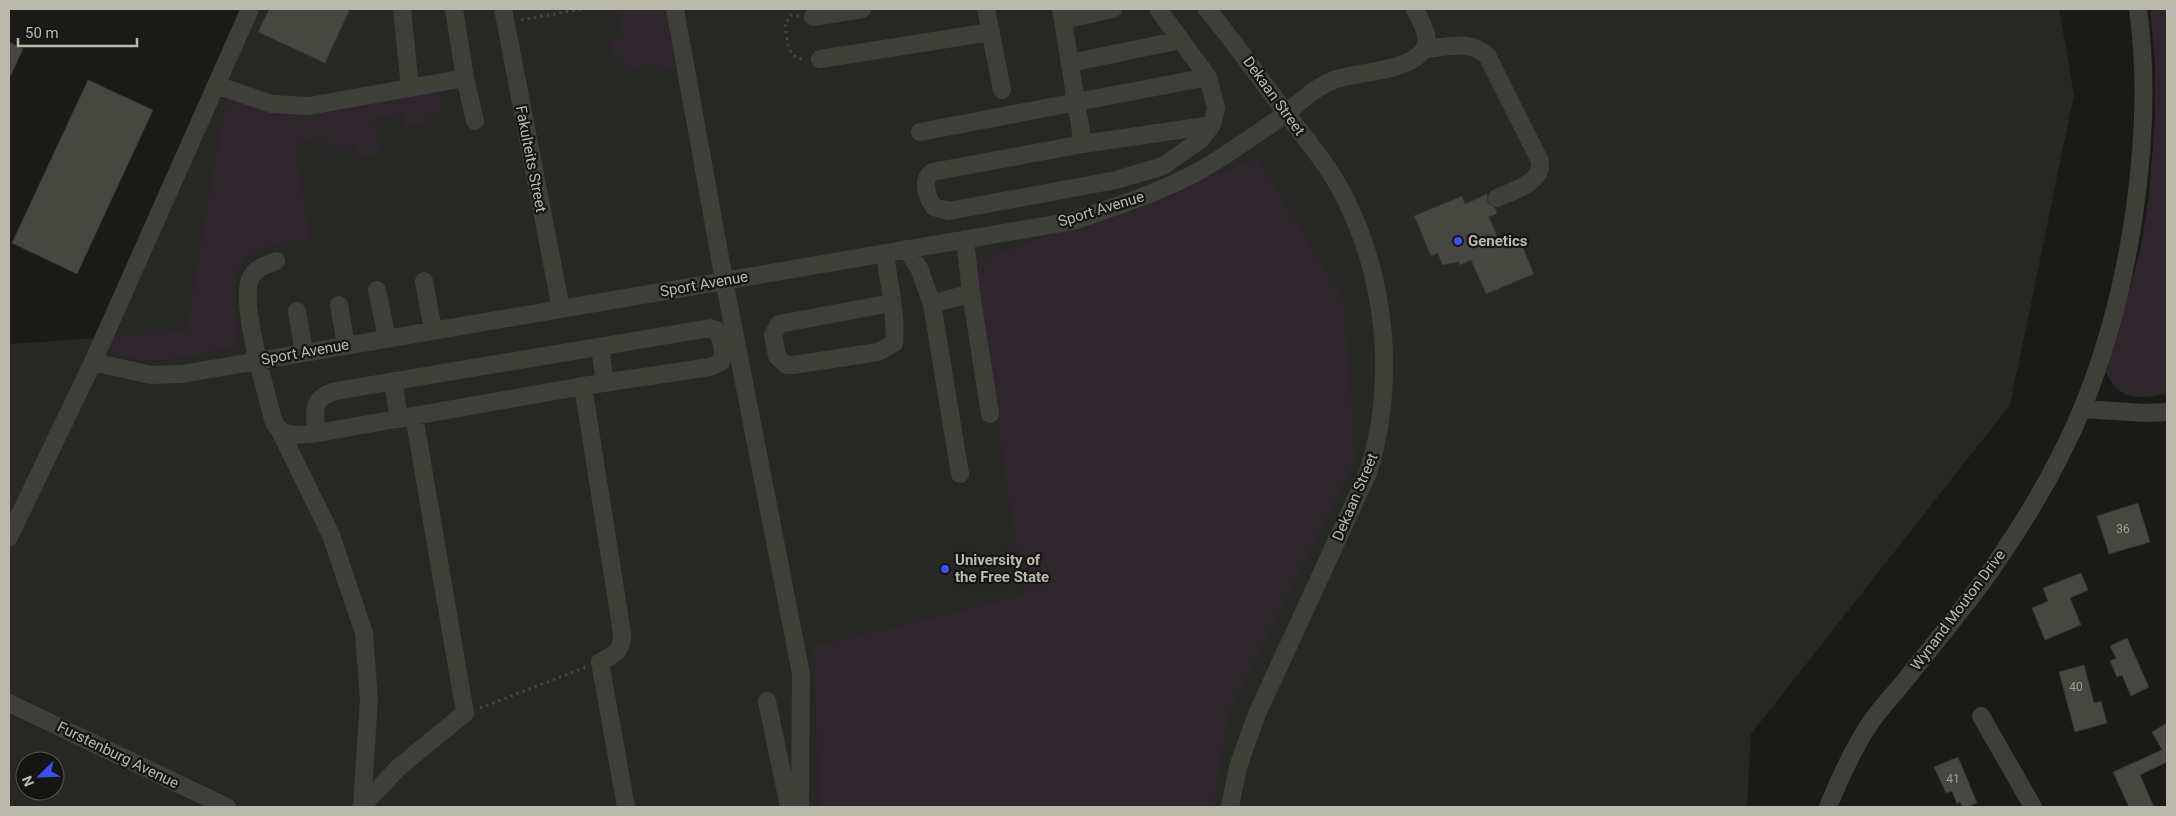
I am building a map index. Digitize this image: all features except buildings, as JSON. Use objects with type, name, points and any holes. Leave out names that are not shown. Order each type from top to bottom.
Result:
[{"type":"street","points":[[9,537],[93,362],[250,9]]},
{"type":"street","points":[[402,9],[410,88]]},
{"type":"street","points":[[454,9],[465,78],[475,121]]},
{"type":"street","points":[[675,9],[724,280],[800,674],[800,807]]},
{"type":"street","points":[[813,17],[862,9]]},
{"type":"street","points":[[986,9],[1002,90]]},
{"type":"street","points":[[1083,144],[1062,14],[1113,9]]},
{"type":"street","points":[[1158,9],[1208,77],[1216,108],[1212,125],[1200,140],[1169,162],[1116,180],[949,211],[941,211],[934,208],[930,201],[926,182],[928,175],[932,172],[1083,144],[1212,125]]},
{"type":"street","name":"Dekaan Street","points":[[1207,9],[1242,52],[1329,170],[1345,196],[1357,223],[1373,270],[1384,335],[1383,406],[1377,445],[1368,473],[1256,716],[1238,767],[1230,807]]},
{"type":"street","points":[[1415,9],[1427,36],[1425,49],[1472,45],[1481,49],[1488,56],[1540,161],[1541,169],[1536,178],[1497,198]]},
{"type":"street","name":"Wynand Mouton Drive","points":[[1828,807],[1844,769],[1868,726],[1997,561],[2056,464],[2082,409],[2104,348],[2120,289],[2134,209],[2144,96],[2138,9]]},
{"type":"street","name":"Fakulteits Street","points":[[504,16],[561,309]]},
{"type":"street","points":[[820,59],[990,32]]},
{"type":"street","points":[[1070,63],[1181,40]]},
{"type":"street","name":"Sport Avenue","points":[[93,362],[151,375],[182,374],[1073,221],[1184,180],[1250,139],[1320,86],[1336,80],[1404,63],[1417,57],[1425,49]]},
{"type":"street","points":[[920,132],[1208,77]]},
{"type":"street","points":[[216,85],[272,104],[309,106],[465,78]]},
{"type":"street","points":[[965,239],[971,293],[990,414]]},
{"type":"street","points":[[906,249],[919,268],[932,304],[960,474]]},
{"type":"street","points":[[885,253],[895,336],[894,343],[878,352],[793,365],[786,365],[777,356],[773,335],[774,329],[779,324],[891,303]]},
{"type":"street","points":[[276,261],[258,268],[250,277],[246,294],[258,360],[274,424],[280,431],[331,535],[364,633],[369,700],[362,806]]},
{"type":"street","points":[[424,281],[433,330]]},
{"type":"street","points":[[377,290],[387,338]]},
{"type":"street","points":[[932,304],[971,293]]},
{"type":"street","points":[[339,305],[346,345]]},
{"type":"street","points":[[297,311],[304,352]]},
{"type":"street","points":[[280,431],[289,435],[317,433],[583,386],[716,366],[722,362],[723,357],[721,338],[716,330],[710,328],[324,394],[314,411],[317,433]]},
{"type":"street","points":[[600,347],[605,383]]},
{"type":"street","points":[[362,806],[398,768],[465,713],[406,418],[393,381]]},
{"type":"street","points":[[583,386],[622,634],[623,645],[619,651],[600,662],[626,807]]},
{"type":"street","points":[[2082,409],[2146,413],[2167,412]]},
{"type":"street","points":[[767,701],[789,807]]},
{"type":"street","name":"Furstenburg Avenue","points":[[9,703],[227,807]]},
{"type":"street","points":[[1981,716],[2033,807]]},
{"type":"path","points":[[504,16],[582,9]]},
{"type":"path","points":[[813,17],[791,16],[787,19],[785,24],[788,49],[794,56],[800,59],[820,59]]},
{"type":"path","points":[[465,713],[531,690],[600,662]]},
{"type":"shaded area","name":"University of the Free State","points":[[254,9],[2059,9],[2074,95],[2010,405],[1751,734],[1747,807],[9,807],[9,344],[98,338]]},
{"type":"shaded area","points":[[617,9],[668,9],[681,66],[660,68],[658,64],[631,68],[612,53],[611,41],[623,39]]},
{"type":"shaded area","points":[[2150,9],[2167,9],[2167,394],[2139,397],[2124,394],[2117,389],[2106,372],[2140,252],[2149,197],[2155,118],[2155,60]]},
{"type":"shaded area","points":[[437,76],[443,110],[432,113],[428,123],[406,127],[401,113],[374,118],[380,153],[360,158],[356,145],[338,147],[338,151],[331,152],[326,136],[295,144],[310,238],[266,247],[253,253],[245,260],[236,280],[235,303],[238,337],[230,348],[186,357],[154,360],[125,356],[112,350],[108,335],[186,333],[229,82],[281,99],[316,100]]},
{"type":"shaded area","points":[[1258,159],[1344,300],[1355,461],[1228,714],[1213,807],[820,807],[813,647],[1025,595],[971,263]]},
{"type":"place","name":"Genetics","points":[[1458,241]]},
{"type":"place","name":"University of the Free State","points":[[945,569]]}]
